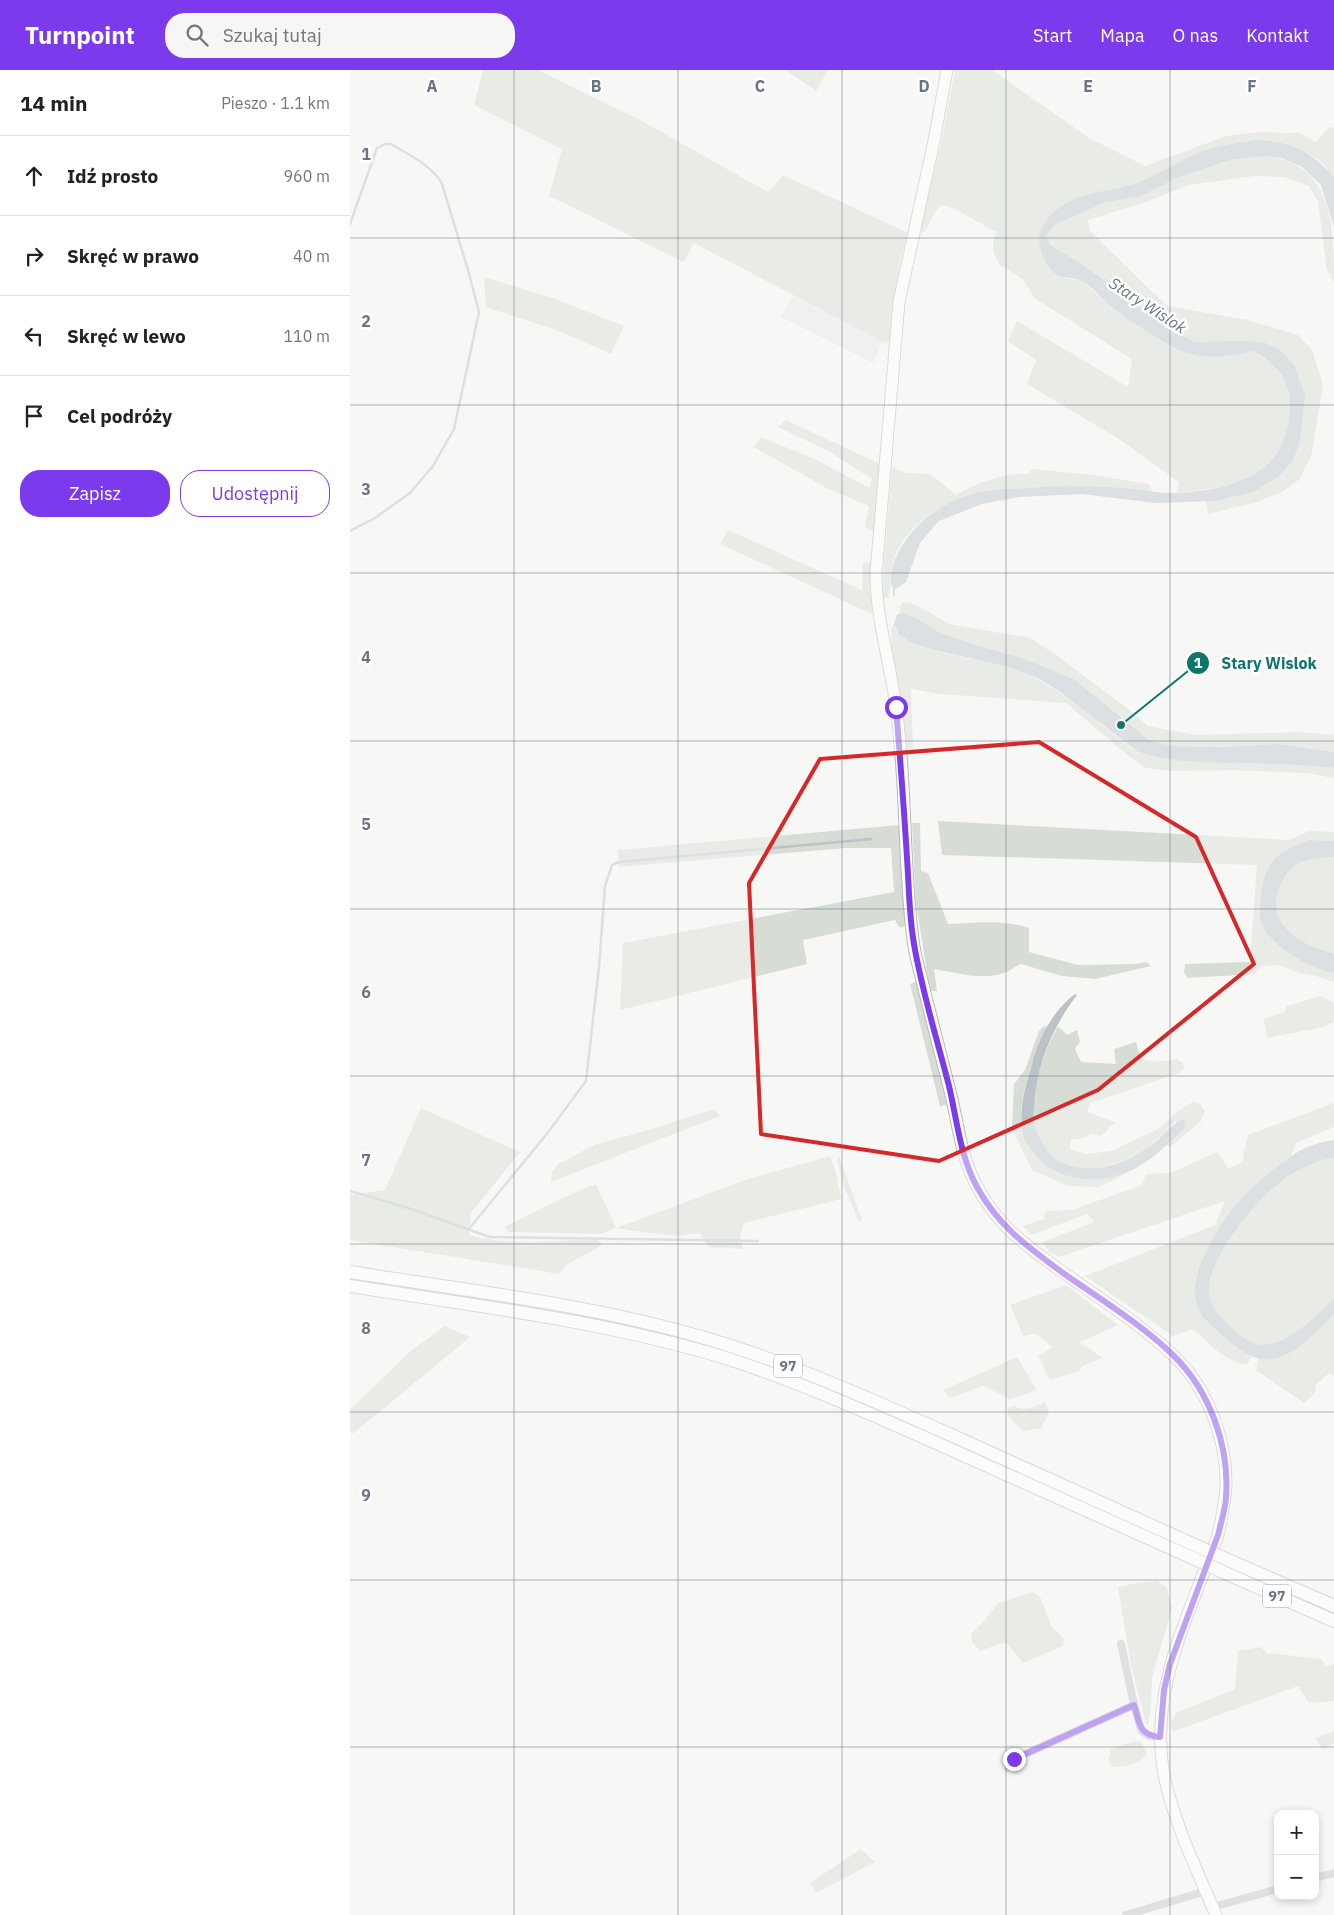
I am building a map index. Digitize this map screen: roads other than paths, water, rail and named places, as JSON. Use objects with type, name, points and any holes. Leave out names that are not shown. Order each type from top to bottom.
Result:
[{"type":"main road","name":"97","points":[[350,1272],[638,1320],[731,1346],[808,1373],[886,1406],[1334,1606]]},
{"type":"main road","name":"97","points":[[350,1286],[566,1320],[640,1335],[728,1359],[882,1418],[1333,1621]]},
{"type":"street","points":[[947,70],[934,141],[899,302],[876,573],[876,593],[880,624],[896,707],[913,943],[954,1106],[962,1149],[972,1177],[986,1203],[995,1216],[1021,1242],[1142,1330],[1174,1356],[1192,1378],[1205,1399],[1220,1435],[1225,1457],[1226,1480],[1222,1517],[1215,1544],[1170,1664],[1164,1690],[1160,1737],[1163,1768],[1169,1797],[1214,1911],[1274,1890]]},
{"type":"street","points":[[1121,1644],[1134,1705],[1142,1730],[1149,1736],[1160,1737]]},
{"type":"street","points":[[1014,1759],[1134,1705]]},
{"type":"street","points":[[1319,1877],[1334,1873]]},
{"type":"street","points":[[1126,1915],[1206,1891]]},
{"type":"waterway","points":[[350,224],[377,148],[385,144],[391,144],[420,161],[438,177],[442,184],[479,312],[454,429],[433,466],[410,493],[375,518],[350,531]]},
{"type":"waterway","name":"Stary Wislok","points":[[894,586],[894,595]]},
{"type":"waterway","points":[[468,1230],[546,1135],[586,1081],[599,967],[605,886],[612,865],[619,862],[871,839]]},
{"type":"waterway","points":[[350,1191],[408,1208],[490,1237],[758,1241]]},
{"type":"place","name":"Stary Wislok","points":[[1121,725]]}]
